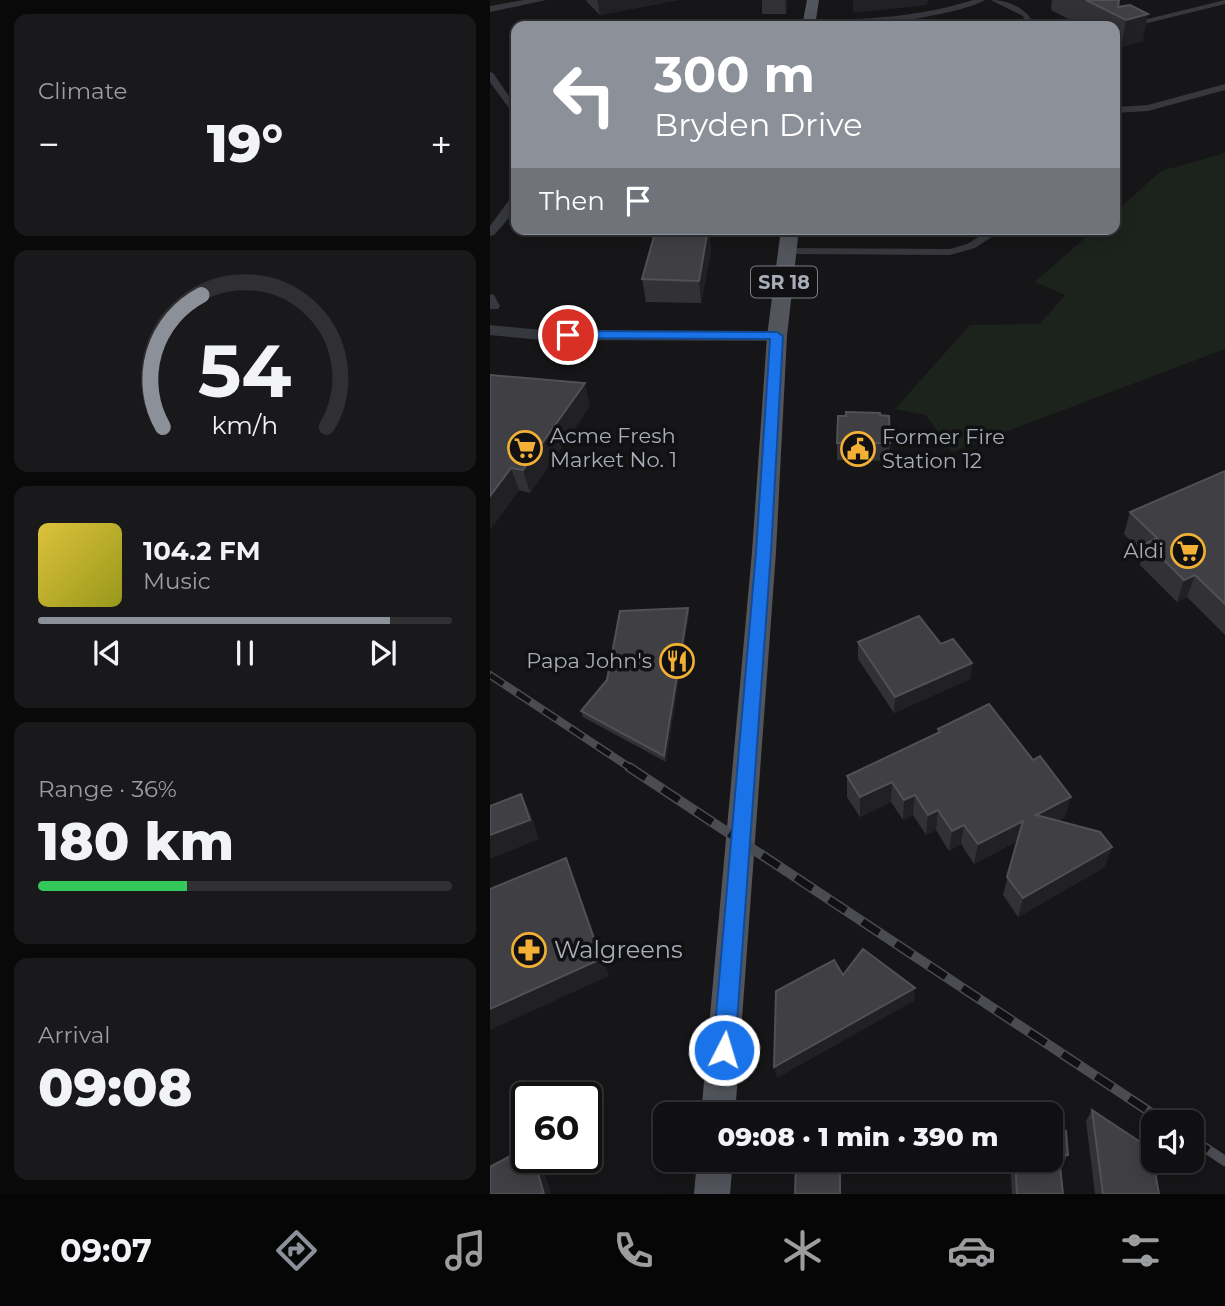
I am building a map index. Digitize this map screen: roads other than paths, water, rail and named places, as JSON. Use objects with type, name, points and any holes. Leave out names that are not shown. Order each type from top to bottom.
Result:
[{"type":"main road","points":[[810,21],[813,0]]},
{"type":"main road","name":"SR 18","points":[[719,1102],[764,552],[777,336],[789,235]]},
{"type":"main road","points":[[712,1194],[714,1172]]},
{"type":"street","points":[[490,9],[541,0]]},
{"type":"street","points":[[872,21],[904,19],[950,10],[981,0]]},
{"type":"street","points":[[995,0],[1026,15],[1029,21]]},
{"type":"street","points":[[1120,28],[1225,2]]},
{"type":"street","points":[[490,75],[511,104]]},
{"type":"street","points":[[1120,110],[1148,108],[1225,87]]},
{"type":"street","points":[[490,233],[511,206]]},
{"type":"street","points":[[788,251],[950,252],[971,246],[989,235]]},
{"type":"street","points":[[490,330],[541,335],[777,336]]},
{"type":"railway","points":[[490,675],[632,769]]},
{"type":"railway","points":[[629,767],[1147,1110]]},
{"type":"railway","points":[[1204,1147],[1225,1161]]},
{"type":"place","name":"Acme Fresh Market No. 1","points":[[525,448]]},
{"type":"place","name":"Former Fire Station 12","points":[[858,449]]},
{"type":"place","name":"Aldi","points":[[1188,551]]},
{"type":"place","name":"Papa John's","points":[[677,661]]},
{"type":"place","name":"Walgreens","points":[[529,950]]}]
